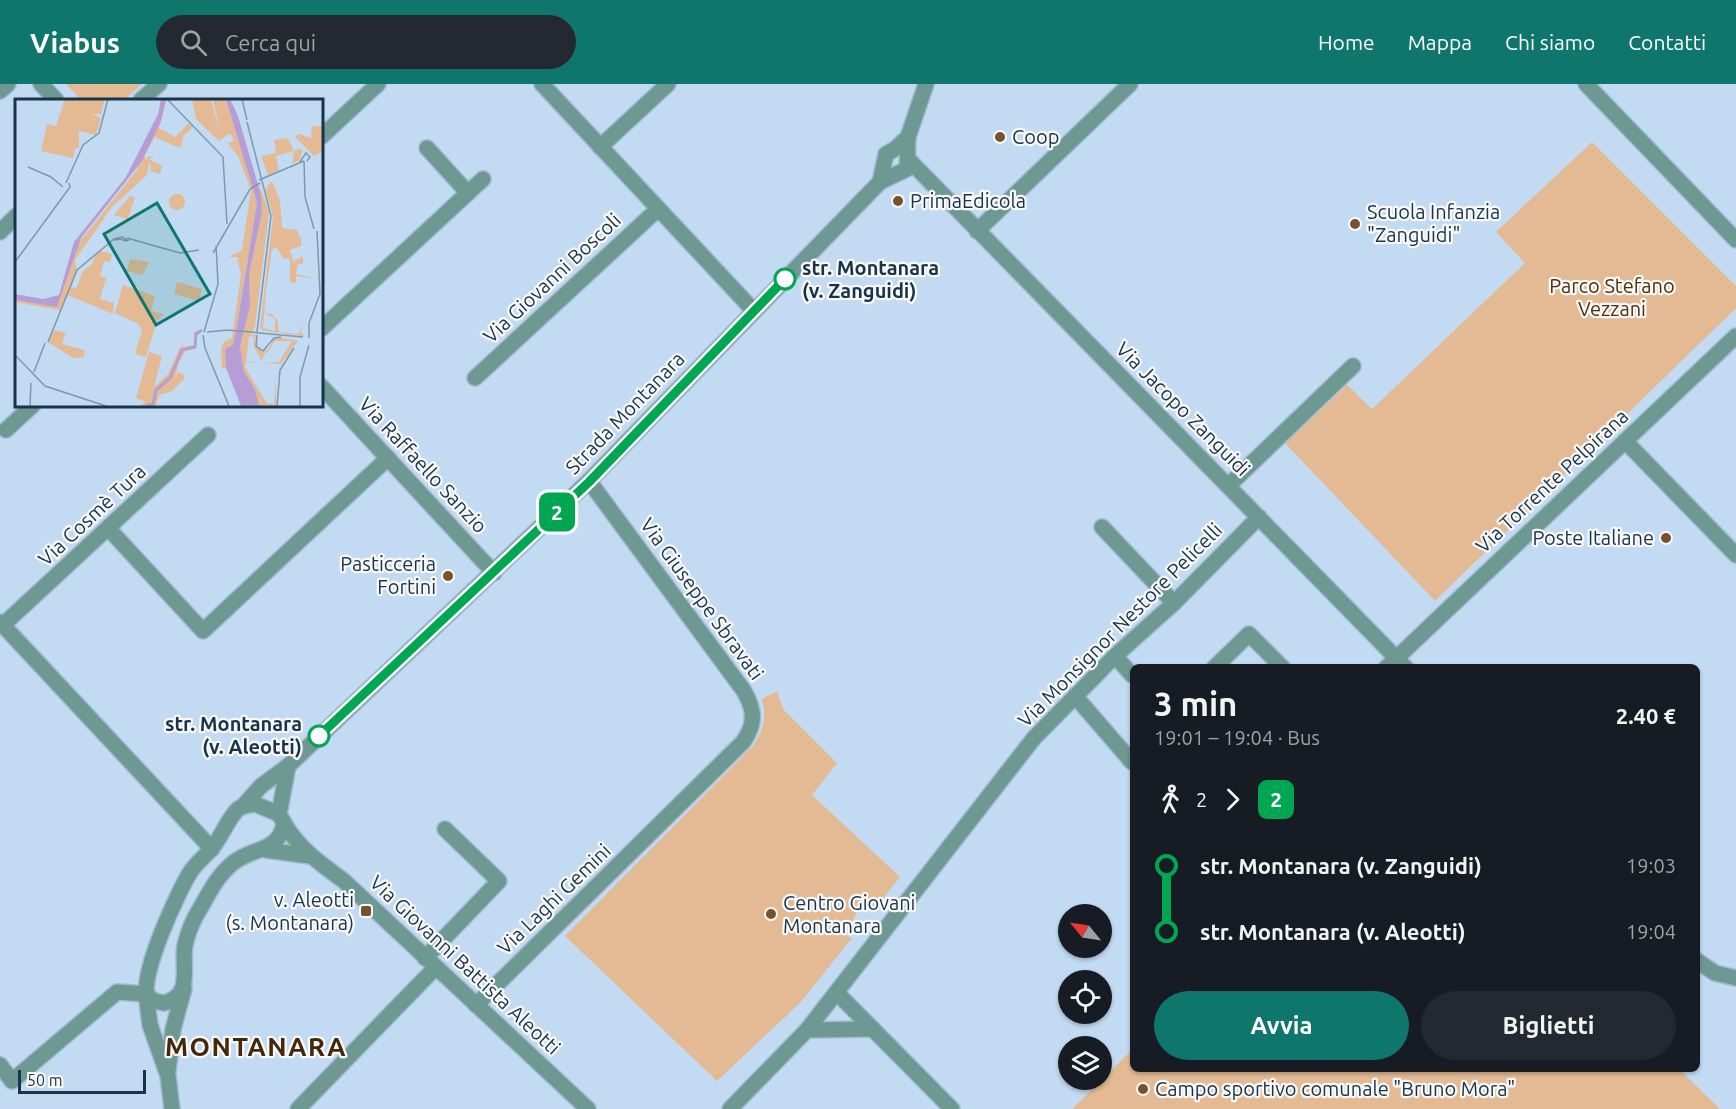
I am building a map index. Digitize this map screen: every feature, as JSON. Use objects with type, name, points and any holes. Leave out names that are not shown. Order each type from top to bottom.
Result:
[{"type":"street","points":[[0,91],[8,84]]},
{"type":"street","points":[[41,84],[55,99]]},
{"type":"street","points":[[142,99],[159,84]]},
{"type":"street","points":[[322,136],[378,84]]},
{"type":"street","points":[[542,84],[754,311]]},
{"type":"street","points":[[600,147],[669,84]]},
{"type":"street","name":"Strada Montanara","points":[[168,1076],[152,1033],[146,994],[151,963],[174,900],[192,869],[212,849],[230,820],[261,786],[288,766],[589,482],[888,175],[907,169],[903,154],[926,84]]},
{"type":"street","points":[[976,231],[1131,84]]},
{"type":"street","points":[[1586,84],[1736,240]]},
{"type":"street","points":[[427,148],[468,193]]},
{"type":"street","name":"Strada Montanara","points":[[888,175],[886,154],[903,154]]},
{"type":"street","name":"Via Jacopo Zanguidi","points":[[903,154],[976,231],[1229,485],[1396,664]]},
{"type":"street","points":[[888,175],[928,182]]},
{"type":"street","points":[[322,328],[483,179]]},
{"type":"street","name":"Via Giovanni Boscoli","points":[[475,378],[658,209]]},
{"type":"street","points":[[0,232],[15,217]]},
{"type":"street","name":"Via Torrente Pelpirana","points":[[1396,664],[1736,336]]},
{"type":"street","points":[[1229,485],[1353,366]]},
{"type":"street","name":"Via Raffaello Sanzio","points":[[322,387],[495,573]]},
{"type":"street","points":[[6,430],[32,406]]},
{"type":"street","name":"Via Cosmè Tura","points":[[2,624],[208,435]]},
{"type":"street","points":[[1625,441],[1736,555]]},
{"type":"street","points":[[108,528],[203,631],[388,458]]},
{"type":"street","name":"Via Giuseppe Sbravati","points":[[589,482],[744,692],[754,718],[743,742],[636,848]]},
{"type":"street","name":"Via Monsignor Nestore Pelicelli","points":[[730,1109],[807,1030],[1034,738],[1259,517]]},
{"type":"street","points":[[1102,527],[1174,603]]},
{"type":"street","points":[[2,624],[212,849]]},
{"type":"street","points":[[1218,664],[1249,634],[1279,664]]},
{"type":"street","points":[[1115,656],[1130,673]]},
{"type":"street","points":[[1075,696],[1130,760]]},
{"type":"street","points":[[266,850],[276,842],[288,766]]},
{"type":"street","points":[[244,805],[266,807],[281,818]]},
{"type":"street","name":"Via Giovanni Battista Aleotti","points":[[281,818],[293,838],[310,856],[344,881],[588,1109]]},
{"type":"street","points":[[298,1109],[430,963],[499,881],[445,829]]},
{"type":"street","name":"Via Laghi Gemini","points":[[476,1005],[636,848]]},
{"type":"street","name":"Strada Montanara","points":[[172,1109],[168,1076],[173,1029],[185,986],[186,944],[198,912],[215,882],[234,861],[266,850]]},
{"type":"street","name":"Via Giovanni Battista Aleotti","points":[[266,850],[310,856]]},
{"type":"street","points":[[1700,963],[1715,973],[1736,978]]},
{"type":"street","points":[[0,1065],[12,1081],[117,992],[146,994],[151,999],[164,1003],[177,997],[185,986]]},
{"type":"street","points":[[837,993],[952,1109]]},
{"type":"street","points":[[807,1030],[873,1029]]},
{"type":"green space","points":[[66,84],[142,84],[125,99],[80,99]]},
{"type":"green space","name":"Parco Stefano Vezzani","points":[[1592,142],[1736,286],[1736,308],[1435,601],[1285,443],[1347,385],[1372,409],[1525,263],[1496,232]]},
{"type":"green space","points":[[777,691],[783,709],[837,763],[812,795],[900,877],[874,910],[860,906],[845,935],[852,938],[800,1003],[717,1081],[565,936],[753,746],[763,724],[762,699]]},
{"type":"green space","points":[[1130,1052],[1130,1072],[1682,1072],[1720,1109],[1072,1109],[1091,1090],[1112,1090],[1112,1070]]},
{"type":"bus line","name":"2","points":[[319,736],[495,573],[589,482],[785,279]]},
{"type":"place","name":"Coop","points":[[1000,137]]},
{"type":"place","name":"PrimaEdicola","points":[[898,201]]},
{"type":"place","name":"Scuola Infanzia \"Zanguidi\"","points":[[1355,224]]},
{"type":"place","name":"str. Montanara (v. Zanguidi)","points":[[785,279]]},
{"type":"place","name":"Poste Italiane","points":[[1666,538]]},
{"type":"place","name":"Pasticceria Fortini","points":[[448,576]]},
{"type":"place","name":"str. Montanara (v. Aleotti)","points":[[319,736]]},
{"type":"place","name":"v. Aleotti (s. Montanara)","points":[[366,911]]},
{"type":"place","name":"Centro Giovani Montanara","points":[[771,914]]},
{"type":"place","name":"Campo sportivo comunale \"Bruno Mora\"","points":[[1143,1089]]},
{"type":"district","name":"MONTANARA","points":[[256,1047]]}]
